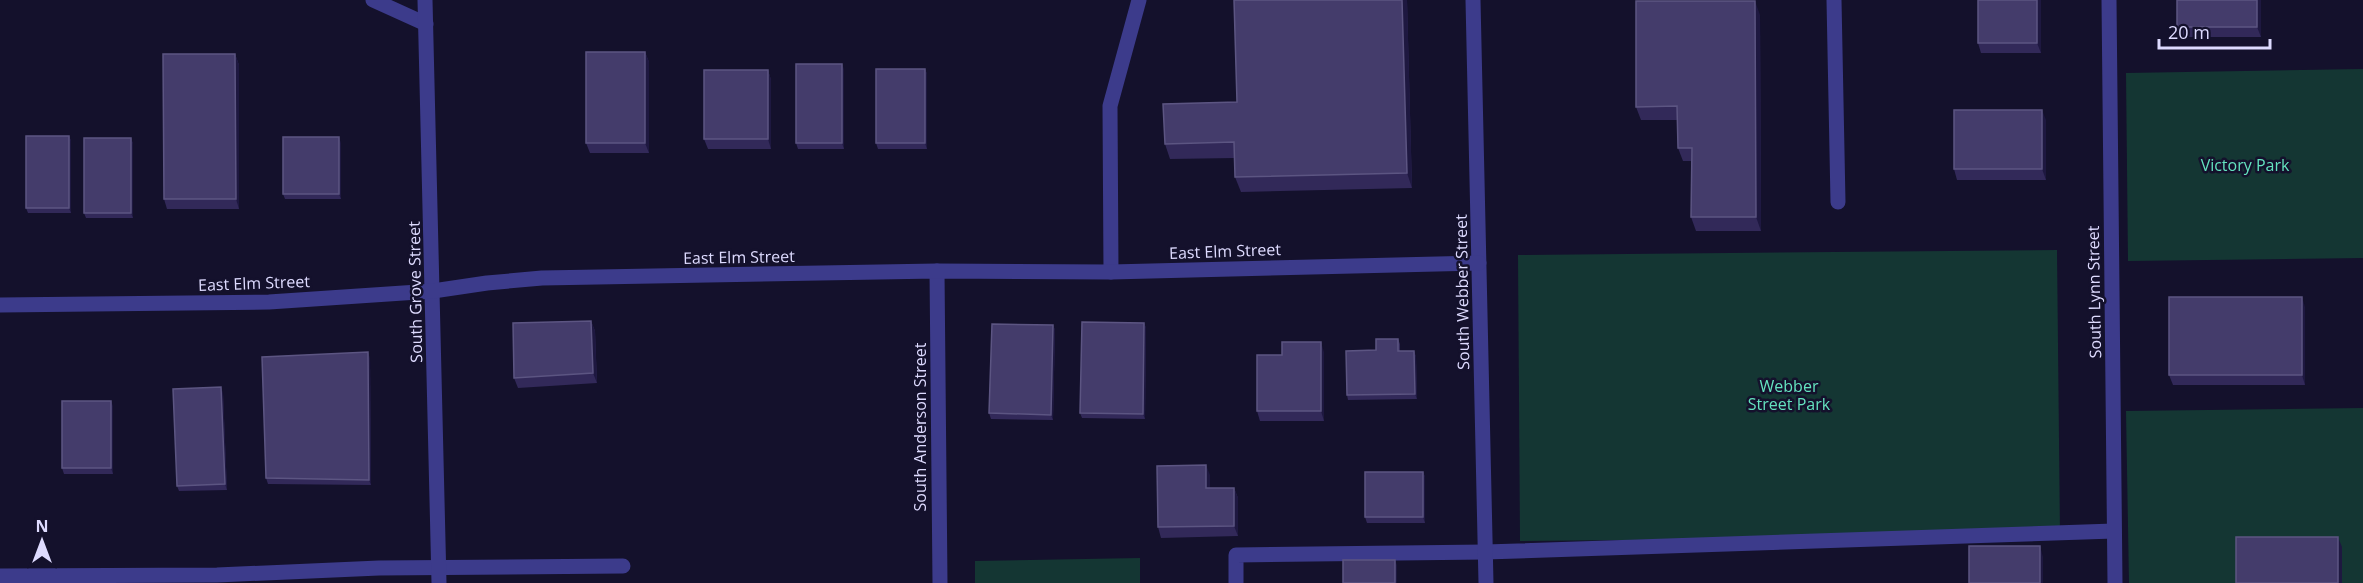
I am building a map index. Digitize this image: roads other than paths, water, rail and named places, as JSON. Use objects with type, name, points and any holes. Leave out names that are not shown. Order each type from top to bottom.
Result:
[{"type":"street","points":[[373,0],[426,24]]},
{"type":"street","name":"South Grove Street","points":[[425,0],[439,576]]},
{"type":"street","points":[[1112,272],[1110,106],[1139,0]]},
{"type":"street","name":"South Webber Street","points":[[1473,0],[1486,583]]},
{"type":"street","points":[[1834,0],[1838,202]]},
{"type":"street","name":"South Lynn Street","points":[[2109,0],[2115,583]]},
{"type":"street","name":"East Elm Street","points":[[0,305],[269,302],[433,291],[542,278],[937,271],[1112,272],[1479,262]]},
{"type":"street","name":"South Anderson Street","points":[[937,271],[940,583]]},
{"type":"street","points":[[1236,583],[1236,555],[1485,552],[2114,531]]},
{"type":"street","points":[[0,576],[218,575],[380,568],[439,576],[623,566]]},
{"type":"park label","name":"Victory Park","points":[[2245,165]]},
{"type":"park label","name":"Webber Street Park","points":[[1789,395]]}]
